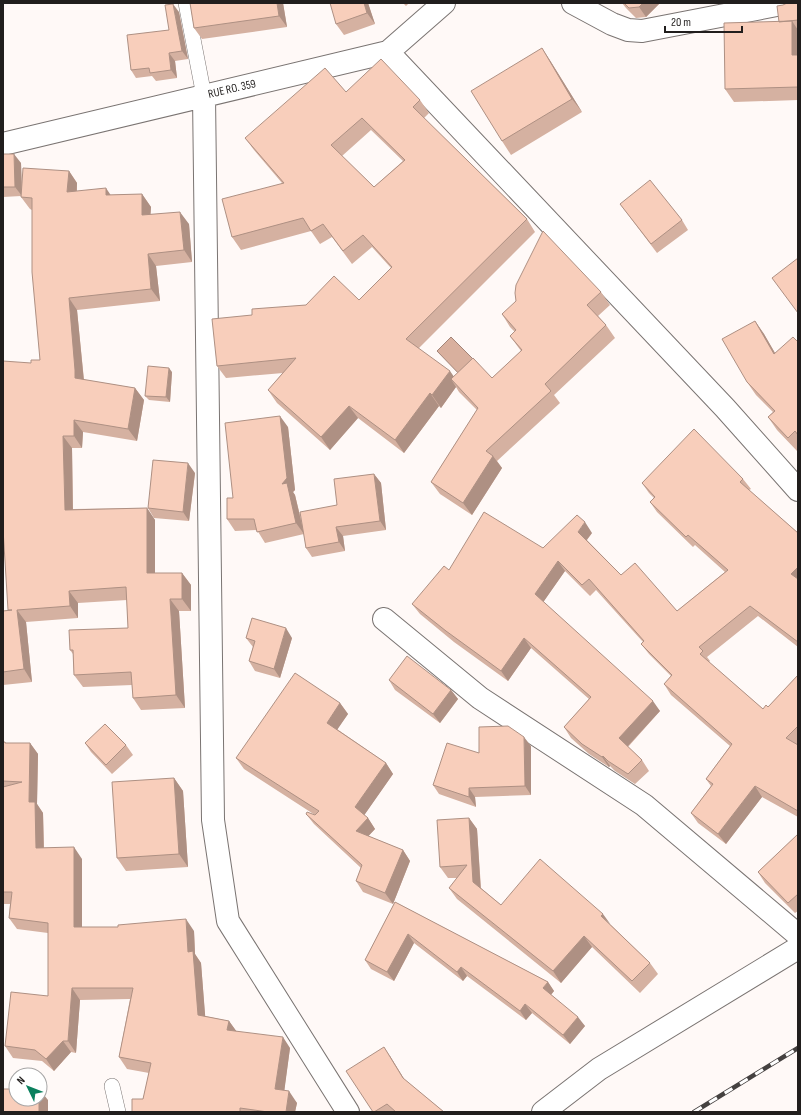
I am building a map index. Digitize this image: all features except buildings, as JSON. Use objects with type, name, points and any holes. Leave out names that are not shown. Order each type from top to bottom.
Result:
[{"type":"street","name":"RUE RO. 359","points":[[3,144],[388,52],[444,3]]},
{"type":"street","points":[[573,3],[612,24],[628,30],[642,30],[787,3]]},
{"type":"street","points":[[388,52],[720,402],[798,490]]},
{"type":"street","points":[[204,96],[213,820],[228,921],[348,1112]]},
{"type":"street","points":[[384,619],[480,698],[644,804],[798,935]]},
{"type":"street","points":[[542,1112],[599,1069],[798,948]]},
{"type":"lane","points":[[186,3],[204,96]]},
{"type":"lane","points":[[112,1086],[118,1112]]},
{"type":"shaded area","points":[[451,337],[479,365],[464,379],[437,351]]},
{"type":"railway","points":[[694,1112],[798,1048]]}]
